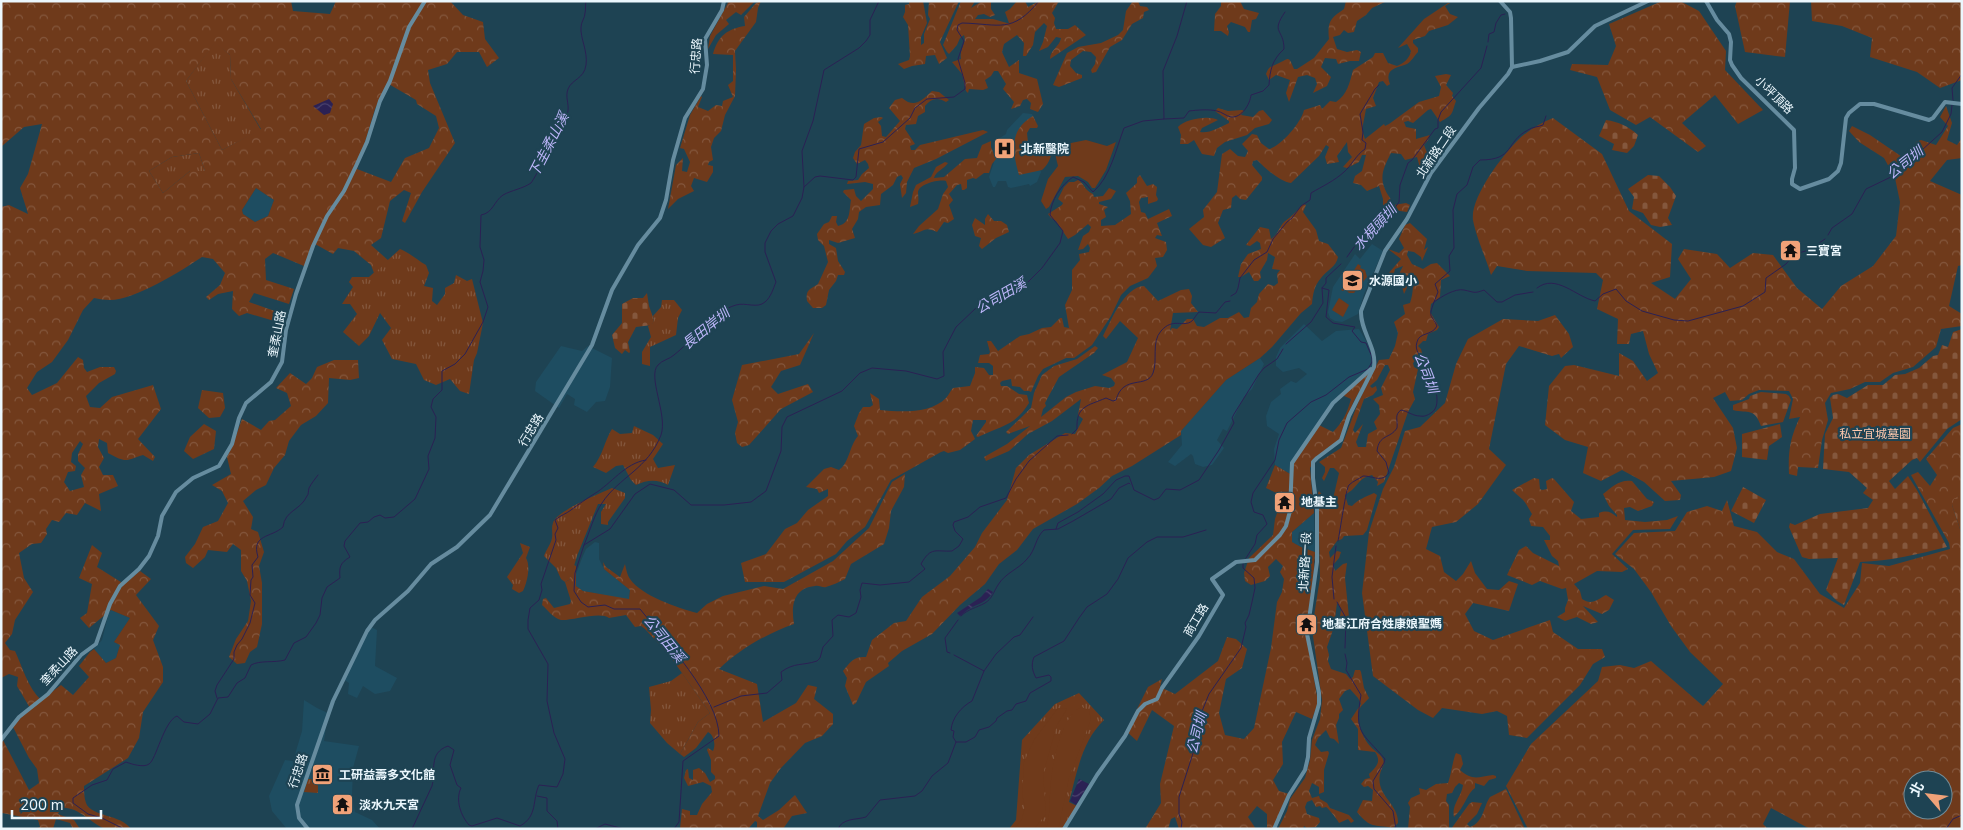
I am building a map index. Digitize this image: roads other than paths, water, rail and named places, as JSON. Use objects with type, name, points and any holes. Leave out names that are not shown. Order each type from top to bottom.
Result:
[{"type":"street","name":"奎柔山路","points":[[1,740],[19,717],[48,694],[81,655],[96,644],[113,598],[120,586],[139,569],[149,556],[158,536],[162,516],[176,492],[193,478],[219,466],[232,444],[239,418],[246,403],[271,382],[282,362],[286,330],[298,287],[313,246],[326,216],[344,191],[357,164],[367,142],[380,101],[390,81],[409,27],[425,1]]},
{"type":"street","name":"行忠路","points":[[308,829],[299,818],[297,805],[333,700],[367,631],[375,620],[408,591],[431,564],[457,547],[490,515],[592,345],[612,290],[638,245],[660,218],[685,118],[702,89],[707,65],[705,39],[722,10],[724,1]]},
{"type":"street","points":[[1500,1],[1510,12],[1512,18],[1512,67],[1568,52],[1595,26],[1648,1]]},
{"type":"street","name":"小坪頂路","points":[[1706,1],[1716,20],[1729,34],[1731,42],[1730,60],[1737,72],[1794,130],[1796,168],[1792,184],[1800,189],[1828,179],[1838,170],[1841,163],[1846,118],[1860,104],[1874,104],[1929,120],[1933,118],[1945,102],[1962,104]]},
{"type":"street","name":"北新路二段","points":[[1374,367],[1375,358],[1361,321],[1361,311],[1382,257],[1412,211],[1431,173],[1479,108],[1503,82],[1512,67]]},
{"type":"street","name":"商工路","points":[[1064,829],[1097,775],[1125,736],[1134,718],[1145,704],[1157,699],[1162,688],[1195,643],[1213,610],[1222,598],[1223,595],[1212,579],[1236,562],[1255,560],[1284,529],[1290,511],[1292,463],[1333,403],[1374,367]]},
{"type":"street","name":"北新路一段","points":[[1274,829],[1289,795],[1304,770],[1308,757],[1309,738],[1319,704],[1319,693],[1308,634],[1317,562],[1317,509],[1312,468],[1317,458],[1341,440],[1358,396],[1374,367]]},
{"type":"water","points":[[329,99],[333,104],[330,113],[324,115],[313,106]]},
{"type":"water","points":[[988,589],[993,592],[985,601],[968,609],[960,616],[957,613],[981,597]]},
{"type":"water","points":[[1079,779],[1089,784],[1076,805],[1070,801]]},
{"type":"waterway","name":"下圭柔山溪","points":[[124,829],[102,818],[88,814],[73,803],[73,798],[92,785],[107,780],[113,769],[126,762],[141,766],[149,764],[172,719],[177,716],[184,722],[198,724],[210,714],[218,698],[228,697],[237,683],[245,678],[251,665],[285,660],[294,643],[306,637],[316,623],[320,615],[322,598],[327,587],[340,578],[341,566],[350,557],[344,546],[345,541],[360,523],[368,522],[380,515],[385,518],[394,517],[415,499],[429,469],[428,456],[435,438],[436,417],[431,407],[433,399],[442,390],[442,371],[455,364],[465,354],[483,322],[488,307],[480,282],[484,260],[480,247],[481,215],[488,212],[503,195],[531,183],[562,125],[568,111],[568,89],[583,73],[586,65],[581,27],[585,15],[586,1]]},
{"type":"waterway","name":"長田岸圳","points":[[584,545],[602,503],[649,456],[661,435],[662,417],[655,378],[655,370],[658,365],[674,355],[720,313],[736,305],[762,304],[770,295],[776,282],[765,252],[765,243],[771,231],[778,224],[793,216],[802,198],[804,187],[802,151],[813,121],[824,70],[859,48],[866,41],[870,35],[870,20],[879,1]]},
{"type":"waterway","name":"公司田溪","points":[[804,187],[815,177],[820,176],[853,180],[856,177],[859,149],[883,142],[910,118],[915,108],[927,99],[954,97],[965,89],[958,59],[964,41],[957,30],[958,25],[962,23],[996,25],[1013,23],[1039,1]]},
{"type":"waterway","name":"公司田溪","points":[[674,829],[679,822],[683,761],[719,736],[717,721],[710,704],[689,670],[640,609],[614,609],[605,605],[588,607],[581,602],[574,591],[575,573],[584,545],[610,529],[635,494],[650,484],[674,490],[691,505],[724,505],[751,502],[766,491],[781,451],[782,427],[787,417],[842,391],[860,373],[872,368],[906,371],[937,379],[944,376],[943,352],[956,327],[976,308],[1027,283],[1042,268],[1060,243],[1063,231],[1050,215],[1052,204],[1061,189],[1073,177],[1084,182],[1093,192],[1108,171],[1124,128],[1143,121],[1164,119],[1163,71],[1177,36],[1187,1]]},
{"type":"waterway","points":[[1164,119],[1184,118],[1189,111],[1196,110],[1214,110],[1231,117],[1242,113],[1251,95],[1263,91],[1269,85],[1272,66],[1284,49],[1278,28],[1285,12]]},
{"type":"waterway","name":"水梘頭圳","points":[[1488,42],[1489,34],[1494,32],[1496,23],[1501,15],[1505,14]]},
{"type":"waterway","name":"水梘頭圳","points":[[1347,257],[1354,247],[1371,234],[1399,202],[1400,185],[1408,163],[1435,129],[1438,128],[1441,112],[1481,68],[1487,46]]},
{"type":"waterway","name":"公司圳","points":[[1953,100],[1952,88],[1962,74]]},
{"type":"waterway","points":[[1231,296],[1236,293],[1240,278],[1254,260],[1267,252],[1273,239],[1287,222],[1301,206],[1310,200],[1311,193],[1340,175],[1365,149],[1366,143],[1362,140],[1363,132],[1360,114],[1379,85]]},
{"type":"waterway","name":"公司圳","points":[[1828,235],[1832,228],[1852,214],[1866,189],[1893,176],[1942,132],[1951,114],[1952,105]]},
{"type":"waterway","points":[[1434,302],[1438,292],[1435,284],[1450,271],[1449,256],[1454,248],[1453,210],[1457,194],[1467,185],[1473,167],[1480,160],[1491,159],[1505,154],[1521,135],[1531,128],[1543,125],[1546,116]]},
{"type":"waterway","name":"公司圳","points":[[1537,288],[1544,284],[1559,284],[1595,301],[1603,294],[1616,289],[1626,301],[1642,311],[1674,320],[1688,321],[1743,306],[1765,292],[1766,278],[1786,264],[1795,254],[1809,250],[1825,239]]},
{"type":"waterway","name":"水梘頭圳","points":[[1286,344],[1311,322],[1323,303],[1322,288],[1326,283],[1326,278],[1341,264]]},
{"type":"waterway","name":"公司圳","points":[[1246,558],[1255,544],[1257,535],[1267,524],[1263,515],[1254,512],[1251,502],[1253,493],[1275,460],[1279,440],[1287,423],[1311,402],[1326,395],[1349,377],[1368,369],[1372,362],[1372,357],[1366,343],[1361,342],[1352,331],[1355,327],[1333,323],[1326,317],[1329,290],[1322,288]]},
{"type":"waterway","name":"公司圳","points":[[1338,541],[1349,485],[1363,476],[1383,478],[1389,473],[1386,462],[1377,451],[1382,439],[1397,428],[1399,412],[1401,410],[1415,415],[1426,416],[1435,409],[1437,403],[1436,389],[1428,368],[1417,351],[1416,345],[1420,337],[1437,326],[1431,314],[1434,302],[1456,290],[1476,292],[1484,290],[1497,302],[1502,302],[1515,295],[1533,292]]},
{"type":"waterway","points":[[1072,434],[1077,429],[1078,416],[1088,405],[1106,398],[1113,401],[1116,400],[1119,392],[1124,387],[1150,378],[1154,368],[1156,341],[1158,335],[1165,327],[1189,323],[1199,312],[1216,313],[1225,302],[1230,301]]},
{"type":"waterway","name":"水梘頭圳","points":[[1056,529],[1058,523],[1078,512],[1103,494],[1116,480],[1125,476],[1129,476],[1134,490],[1154,500],[1159,498],[1166,489],[1180,490],[1199,480],[1219,450],[1234,423],[1232,418],[1234,414],[1259,374],[1277,359],[1283,349]]},
{"type":"waterway","points":[[714,707],[741,696],[767,693],[782,680],[781,672],[795,665],[817,661],[820,658],[823,647],[833,636],[832,620],[838,615],[849,617],[856,613],[861,597],[862,583],[880,585],[909,582],[925,569],[921,564],[931,552],[952,551],[959,546],[963,539],[955,531],[954,522],[968,517],[980,507],[1006,498],[1016,479],[1029,461],[1057,436],[1068,435]]},
{"type":"waterway","points":[[412,829],[432,786],[435,758],[442,749],[448,746],[454,750],[450,765],[457,785],[461,788],[459,793],[460,808],[469,825],[472,826],[497,818],[520,826],[526,822],[532,813],[539,785],[557,787],[563,774],[565,759],[554,733],[547,701],[548,664],[528,629],[530,608],[539,600],[542,590],[541,584],[556,540],[555,534],[558,528],[555,520],[600,490],[631,465],[646,460]]},
{"type":"waterway","points":[[217,698],[215,691],[217,685],[234,659],[237,645],[250,623],[255,603],[250,595],[253,577],[252,565],[258,557],[257,544],[263,537],[283,527],[287,517],[304,501],[309,488],[318,475]]},
{"type":"waterway","name":"水梘頭圳","points":[[961,616],[989,599],[1001,581],[1030,555],[1044,530],[1058,529],[1073,521],[1111,499],[1119,488],[1130,484]]},
{"type":"waterway","points":[[838,829],[846,821],[866,817],[880,800],[915,796],[922,791],[932,776],[948,763],[956,742],[966,742],[975,737],[979,730],[989,727],[997,718],[1012,710],[1016,704],[1026,701],[1030,693],[1051,681],[1049,675],[1036,678],[1032,668],[1034,657],[1064,641],[1087,607],[1107,594],[1118,579],[1128,558],[1147,542],[1157,537],[1183,537],[1206,530]]},
{"type":"waterway","name":"公司圳","points":[[1334,599],[1332,577],[1336,546]]},
{"type":"waterway","name":"公司圳","points":[[1181,829],[1179,797],[1195,747],[1198,721],[1209,694],[1241,648],[1246,627],[1245,623],[1249,615],[1255,588],[1254,578],[1243,568],[1243,564]]},
{"type":"waterway","name":"公司圳","points":[[1337,602],[1346,618],[1345,648]]},
{"type":"waterway","points":[[984,671],[996,654],[1014,637],[1020,635],[1033,617]]},
{"type":"waterway","name":"水梘頭圳","points":[[950,653],[947,652],[945,638],[958,620]]},
{"type":"waterway","name":"公司圳","points":[[1345,654],[1346,670],[1361,695],[1359,725],[1365,737],[1385,759],[1373,781],[1374,789],[1393,811],[1396,829]]},
{"type":"waterway","name":"水梘頭圳","points":[[954,655],[984,671],[972,701],[964,706],[953,721],[951,730],[954,731],[953,737],[956,742]]},
{"type":"waterway","points":[[537,796],[547,798],[547,811],[557,821],[558,829]]},
{"type":"waterway","points":[[1946,829],[1953,819],[1962,815]]},
{"type":"waterway","name":"公司田溪","points":[[595,829],[605,824],[624,829]]},
{"type":"place","name":"北新醫院","points":[[1005,149]]},
{"type":"place","name":"三寶宮","points":[[1790,251]]},
{"type":"place","name":"水源國小","points":[[1353,281]]},
{"type":"place","name":"地基主","points":[[1285,502]]},
{"type":"place","name":"地基江府合姓康娘聖媽","points":[[1306,624]]},
{"type":"place","name":"工研益壽多文化館","points":[[323,775]]},
{"type":"place","name":"淡水九天宮","points":[[343,805]]},
{"type":"park label","name":"私立宜城墓園","points":[[1875,434]]}]
